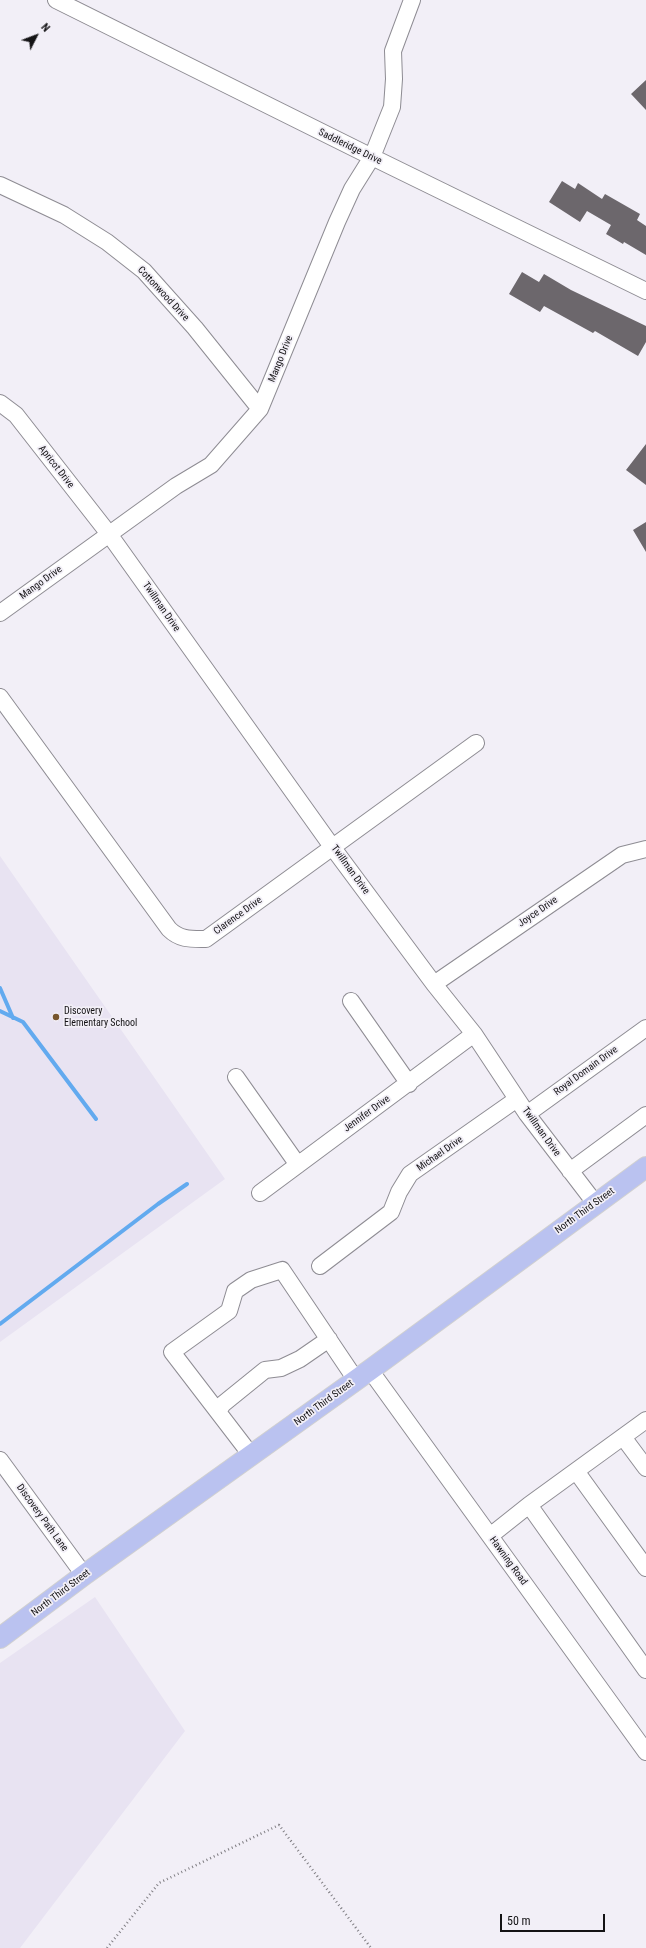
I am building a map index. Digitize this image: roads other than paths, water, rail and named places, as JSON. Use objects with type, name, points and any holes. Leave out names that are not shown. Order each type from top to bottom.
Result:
[{"type":"main road","name":"North Third Street","points":[[0,1638],[84,1575],[363,1375],[646,1166]]},
{"type":"street","name":"Saddleridge Drive","points":[[56,0],[646,291]]},
{"type":"street","name":"Mango Drive","points":[[0,613],[176,486],[211,465],[260,410],[337,222],[352,188],[372,157],[392,107],[394,79],[393,51],[412,0]]},
{"type":"street","name":"Cottonwood Drive","points":[[0,185],[64,215],[107,242],[144,271],[195,328],[260,410]]},
{"type":"street","name":"Apricot Drive","points":[[0,403],[16,416],[109,534]]},
{"type":"street","name":"Twillman Drive","points":[[109,534],[333,848],[434,984],[474,1034],[527,1114],[595,1203]]},
{"type":"street","name":"Clarence Drive","points":[[0,698],[162,922],[177,937],[206,939],[476,743]]},
{"type":"street","name":"Joyce Drive","points":[[434,984],[622,855],[646,849]]},
{"type":"street","points":[[351,1001],[409,1084]]},
{"type":"street","name":"Royal Domain Drive","points":[[527,1114],[646,1028]]},
{"type":"street","name":"Jennifer Drive","points":[[260,1194],[474,1034]]},
{"type":"street","points":[[236,1077],[298,1165]]},
{"type":"street","name":"Michael Drive","points":[[320,1266],[391,1212],[399,1192],[410,1174],[517,1099]]},
{"type":"street","points":[[570,1171],[646,1115]]},
{"type":"street","name":"Hawning Road","points":[[218,1411],[172,1352],[228,1311],[234,1291],[251,1280],[282,1270],[329,1339],[363,1375],[490,1536],[646,1752]]},
{"type":"street","points":[[251,1455],[218,1411],[228,1400],[265,1370],[282,1368],[300,1359],[329,1339]]},
{"type":"street","points":[[490,1536],[529,1505],[646,1420]]},
{"type":"street","points":[[623,1437],[646,1468]]},
{"type":"street","name":"Discovery Path Lane","points":[[0,1460],[84,1575]]},
{"type":"street","points":[[576,1471],[646,1568]]},
{"type":"street","points":[[529,1505],[646,1670]]},
{"type":"waterway","points":[[0,988],[13,1018]]},
{"type":"waterway","points":[[0,1011],[23,1022],[96,1119]]},
{"type":"waterway","points":[[0,1324],[158,1204],[187,1184]]},
{"type":"place","name":"Discovery Elementary School","points":[[56,1017]]}]
